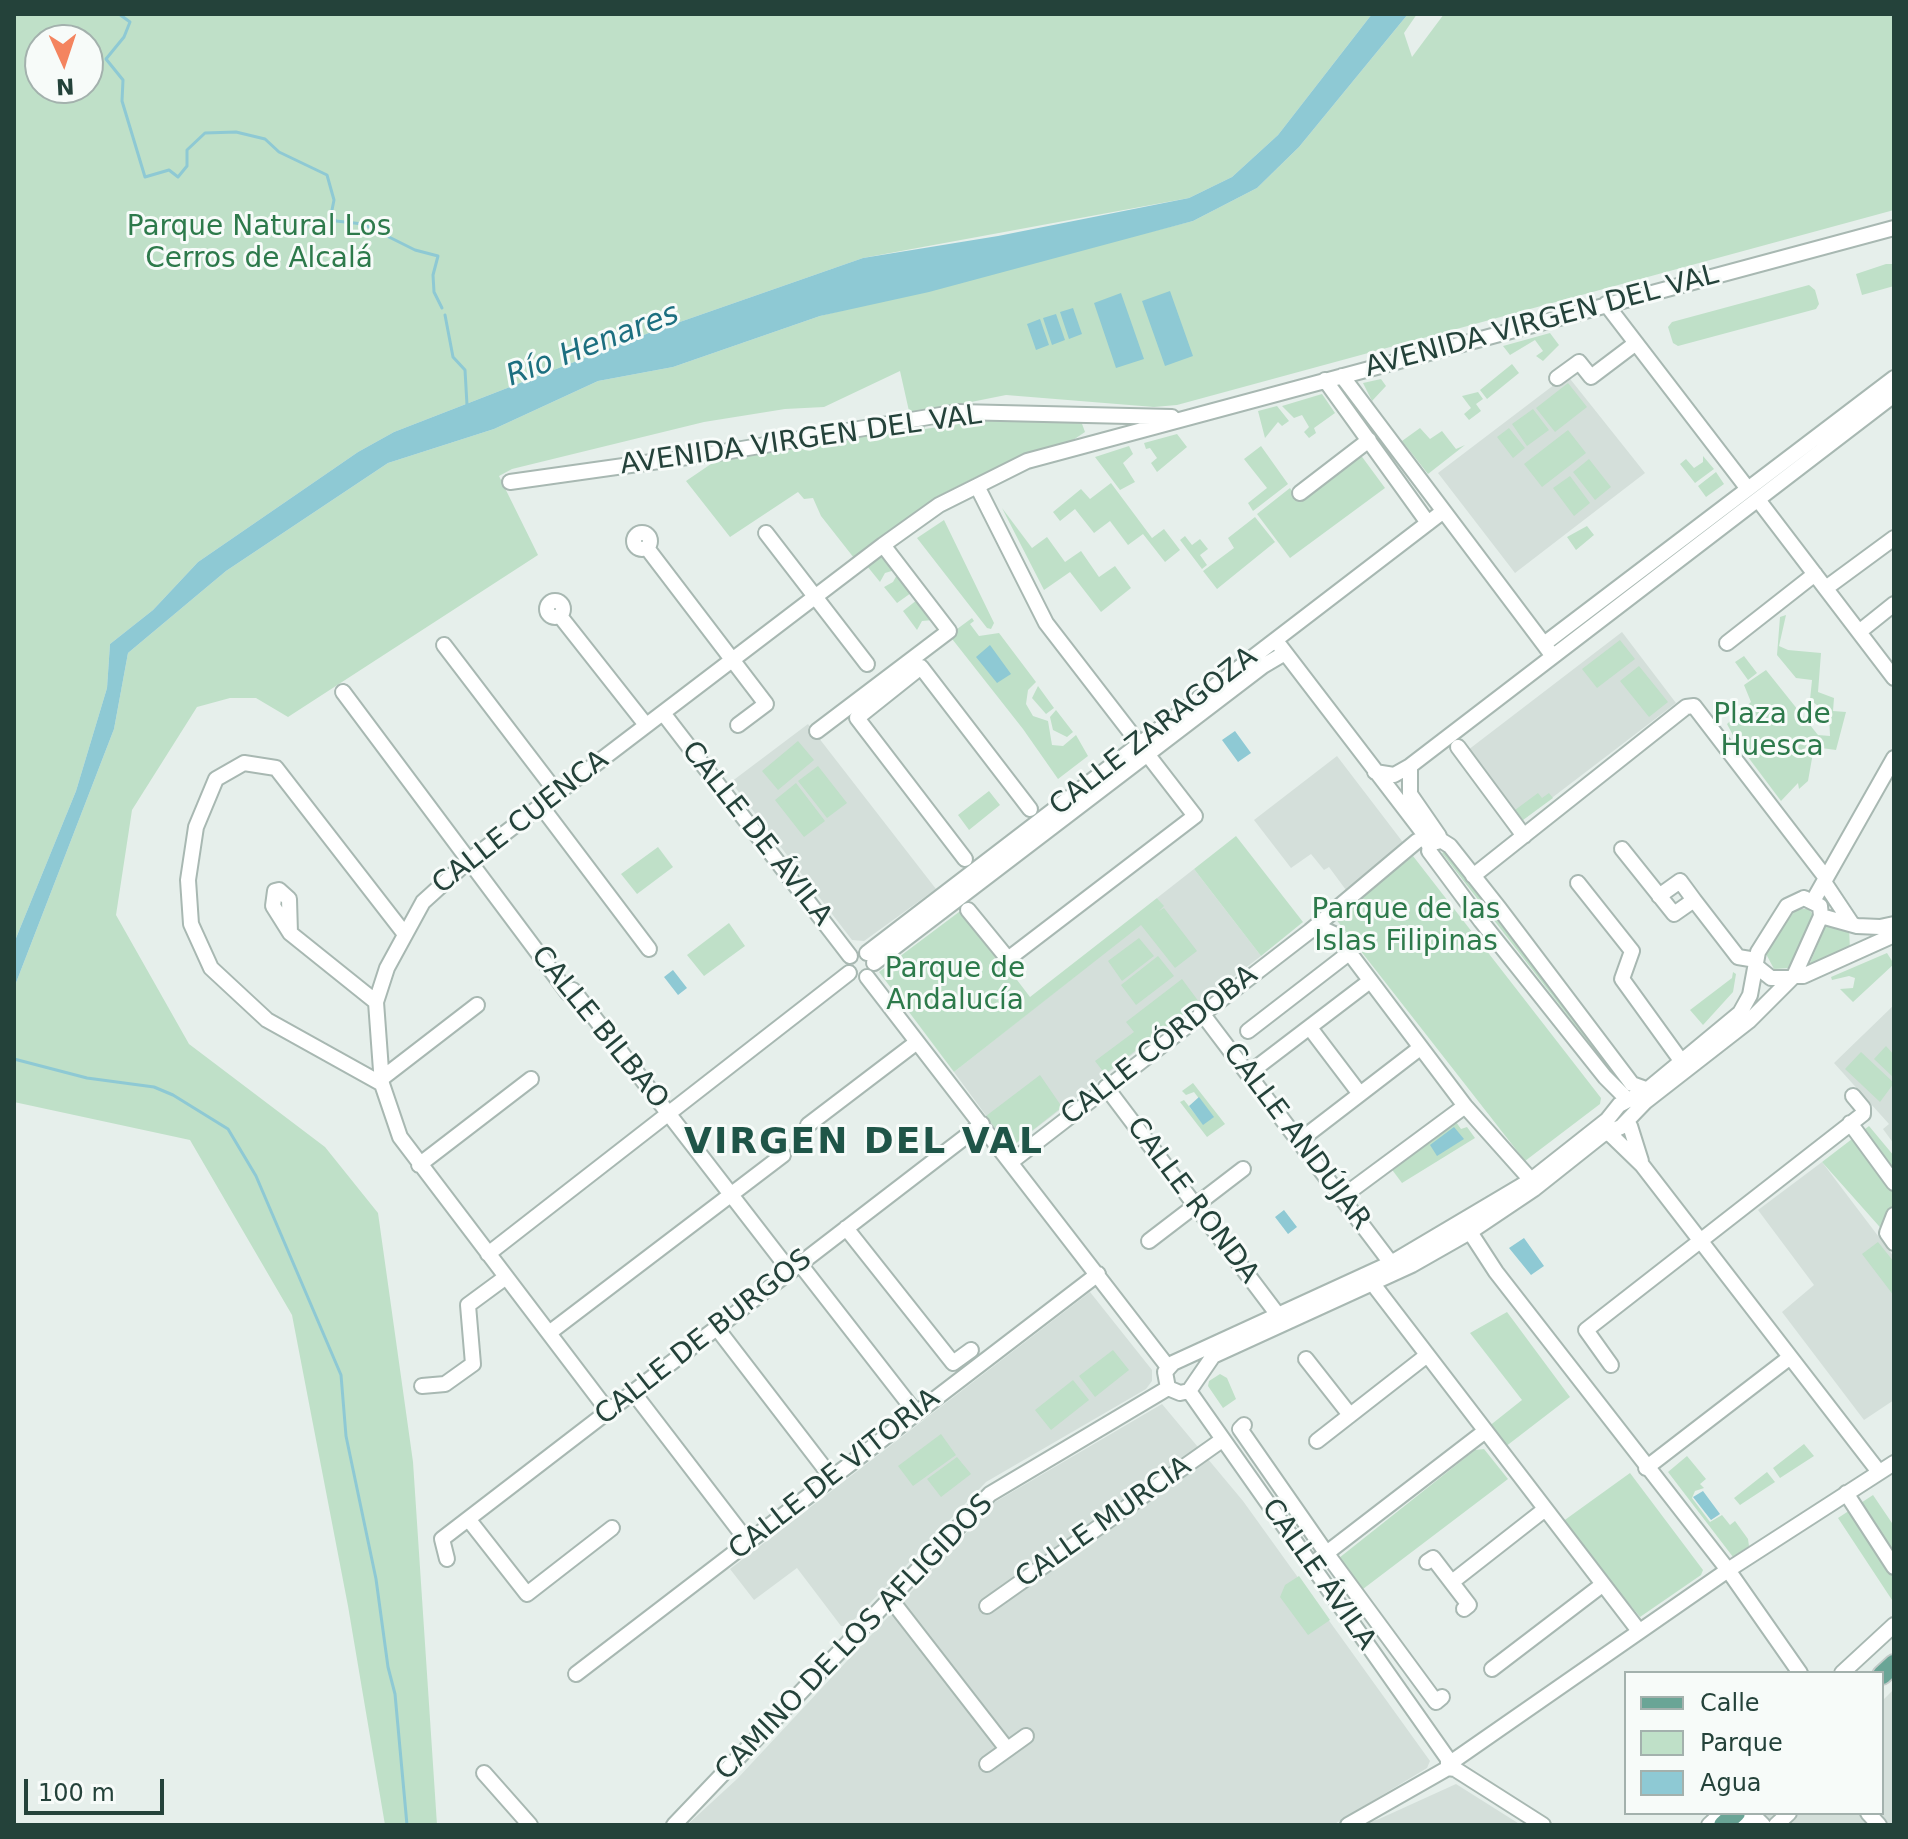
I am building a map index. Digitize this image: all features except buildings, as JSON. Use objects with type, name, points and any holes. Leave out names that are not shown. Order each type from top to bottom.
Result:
[{"type":"street","name":"AVENIDA VIRGEN DEL VAL","points":[[1027,461],[1894,228]]},
{"type":"street","points":[[1606,304],[1892,672]]},
{"type":"street","points":[[1557,378],[1579,362],[1591,377],[1636,343]]},
{"type":"street","points":[[1342,376],[1441,513],[1554,657]]},
{"type":"street","points":[[1375,772],[1394,775],[1410,766],[1554,657],[1894,378]]},
{"type":"street","points":[[1325,380],[1428,523]]},
{"type":"street","points":[[1544,644],[1894,395]]},
{"type":"street","name":"AVENIDA VIRGEN DEL VAL","points":[[510,482],[703,456],[958,412],[1191,417]]},
{"type":"street","points":[[1093,415],[1098,442]]},
{"type":"street","points":[[1300,493],[1369,440]]},
{"type":"street","name":"CALLE CUENCA","points":[[608,1411],[400,1137],[382,1082],[376,1002],[387,968],[423,902],[467,862],[883,545],[939,505],[1027,461]]},
{"type":"street","points":[[968,910],[1008,959],[1195,816],[1046,623],[977,486]]},
{"type":"street","points":[[1412,501],[1425,491]]},
{"type":"street","name":"CALLE ZARAGOZA","points":[[1149,754],[1275,640],[1441,513]]},
{"type":"street","points":[[766,533],[867,664]]},
{"type":"street","points":[[1826,588],[1894,538]]},
{"type":"street","points":[[817,731],[949,631],[883,545]]},
{"type":"street","points":[[647,548],[766,704],[738,725]]},
{"type":"street","points":[[1727,643],[1815,574]]},
{"type":"street","points":[[1859,632],[1894,604]]},
{"type":"street","points":[[560,616],[646,725]]},
{"type":"street","points":[[1275,640],[1429,838],[1450,846],[1632,1084],[1621,1115],[1630,1150]]},
{"type":"street","points":[[444,645],[557,793]]},
{"type":"street","name":"CALLE ZARAGOZA","points":[[870,964],[1263,666],[1285,653]]},
{"type":"street","points":[[965,859],[857,718],[921,667],[1030,809]]},
{"type":"street","name":"CALLE BILBAO","points":[[343,692],[467,862],[568,993],[573,990],[731,1192],[916,1413]]},
{"type":"street","points":[[1473,876],[1686,707],[1694,706],[1825,880],[1835,903],[1854,925],[1859,948]]},
{"type":"street","name":"CALLE DE ÁVILA","points":[[663,713],[850,956]]},
{"type":"street","points":[[1458,749],[1524,836]]},
{"type":"street","points":[[1813,901],[1894,758]]},
{"type":"street","points":[[404,933],[276,768],[244,763],[216,779],[196,827],[188,880],[191,924],[211,968],[267,1020],[382,1082],[477,1005]]},
{"type":"street","points":[[1410,766],[1410,794],[1429,838],[1429,851],[1607,1082],[1621,1115],[1630,1150],[1697,1241],[1879,1472]]},
{"type":"street","points":[[541,806],[649,949]]},
{"type":"street","name":"CALLE CÓRDOBA","points":[[1011,1162],[1429,838]]},
{"type":"street","points":[[1622,849],[1674,914],[1694,900]]},
{"type":"street","points":[[1659,896],[1680,881],[1738,957],[1756,963],[1771,978],[1803,976],[1859,948],[1894,935]]},
{"type":"street","points":[[1578,883],[1632,951],[1622,979],[1682,1062]]},
{"type":"street","points":[[1621,1115],[1531,1180],[1391,1263],[1174,1364],[1164,1377],[1168,1388],[1175,1393],[1189,1391],[1213,1356],[1373,1284],[1470,1232],[1621,1115],[1740,1013],[1746,1005],[1756,963],[1776,919],[1787,906],[1804,898],[1820,906],[1821,916],[1793,977],[1749,1021],[1621,1115]]},
{"type":"street","points":[[1821,916],[1854,925],[1880,927],[1894,924]]},
{"type":"street","points":[[1310,931],[1321,928],[1336,935],[1465,1106],[1531,1180]]},
{"type":"street","points":[[290,933],[376,1002]]},
{"type":"street","points":[[870,964],[856,978],[849,973],[846,964],[850,956],[858,951],[870,964],[917,1042],[1096,1274],[1174,1364],[1190,1365],[1196,1377]]},
{"type":"street","points":[[1248,1031],[1349,953]]},
{"type":"street","points":[[488,1254],[849,973]]},
{"type":"street","points":[[1248,1074],[1370,981]]},
{"type":"street","name":"CALLE ANDÚJAR","points":[[1201,1012],[1391,1263]]},
{"type":"street","points":[[1310,1028],[1360,1094]]},
{"type":"street","points":[[808,1125],[917,1042]]},
{"type":"street","points":[[1299,1141],[1420,1048]]},
{"type":"street","points":[[419,1165],[531,1079]]},
{"type":"street","name":"CALLE RONDA","points":[[1106,1087],[1278,1315]]},
{"type":"street","points":[[1611,1365],[1586,1330],[1863,1114],[1863,1108],[1853,1096]]},
{"type":"street","points":[[1342,1197],[1465,1106]]},
{"type":"street","points":[[1850,1123],[1894,1183]]},
{"type":"street","name":"CALLE DE BURGOS","points":[[447,1559],[442,1539],[982,1124]]},
{"type":"street","points":[[549,1333],[783,1155]]},
{"type":"street","points":[[1149,1241],[1243,1169]]},
{"type":"street","points":[[1894,1215],[1887,1233],[1894,1243]]},
{"type":"street","points":[[846,1228],[953,1363],[971,1350]]},
{"type":"street","points":[[1470,1232],[1496,1272],[1728,1570],[1799,1671]]},
{"type":"street","name":"CALLE DE VITORIA","points":[[576,1674],[1096,1274]]},
{"type":"street","points":[[422,1386],[445,1384],[473,1364],[468,1305],[506,1277]]},
{"type":"street","points":[[1373,1284],[1639,1631]]},
{"type":"street","points":[[716,1327],[832,1478]]},
{"type":"street","points":[[1317,1441],[1426,1356]]},
{"type":"street","points":[[1646,1468],[1789,1358]]},
{"type":"street","points":[[1306,1359],[1350,1415]]},
{"type":"street","name":"CAMINO DE LOS AFLIGIDOS","points":[[674,1825],[990,1494],[1168,1388]]},
{"type":"street","name":"CALLE ÁVILA","points":[[1189,1391],[1452,1764],[1543,1825]]},
{"type":"street","points":[[633,1392],[748,1542]]},
{"type":"street","name":"CALLE ÁVILA","points":[[1244,1425],[1240,1429],[1327,1554],[1436,1702],[1442,1697]]},
{"type":"street","points":[[1311,1565],[1484,1432]]},
{"type":"street","name":"CALLE MURCIA","points":[[987,1606],[1222,1440]]},
{"type":"street","points":[[1348,1825],[1452,1764],[1728,1570],[1894,1463]]},
{"type":"street","points":[[1846,1493],[1894,1567]]},
{"type":"street","points":[[1452,1582],[1544,1510]]},
{"type":"street","points":[[469,1520],[527,1594],[612,1528]]},
{"type":"street","points":[[1427,1562],[1433,1558],[1452,1582],[1469,1605],[1464,1609]]},
{"type":"street","points":[[1492,1669],[1602,1585]]},
{"type":"street","points":[[889,1597],[1007,1749]]},
{"type":"street","points":[[1844,1671],[1894,1625]]},
{"type":"street","points":[[987,1764],[1026,1736]]},
{"type":"street","points":[[484,1773],[530,1825]]},
{"type":"shaded area","points":[[1567,375],[1645,473],[1515,573],[1438,473]]},
{"type":"shaded area","points":[[1622,632],[1676,703],[1523,820],[1468,750]]},
{"type":"shaded area","points":[[808,724],[936,889],[864,941],[852,940],[731,782]]},
{"type":"shaded area","points":[[1337,756],[1405,845],[1346,890],[1329,867],[1324,870],[1311,854],[1291,868],[1254,820]]},
{"type":"shaded area","points":[[1194,869],[1261,956],[1010,1148],[954,1072],[1163,906],[1157,898]]},
{"type":"shaded area","points":[[1894,1005],[1894,1144],[1883,1129],[1889,1124],[1834,1063]]},
{"type":"shaded area","points":[[1822,1162],[1894,1257],[1894,1400],[1864,1420],[1782,1312],[1814,1285],[1758,1210]]},
{"type":"shaded area","points":[[1090,1292],[1152,1370],[1152,1381],[1146,1389],[986,1482],[848,1626],[841,1626],[797,1568],[754,1600],[730,1569]]},
{"type":"shaded area","points":[[1162,1404],[1243,1501],[1430,1761],[1427,1768],[1333,1825],[687,1825],[737,1779],[995,1502]]},
{"type":"shaded area","points":[[1894,1689],[1894,1825],[1750,1825],[1761,1815],[1884,1815],[1884,1699]]},
{"type":"shaded area","points":[[1456,1784],[1521,1825],[1359,1825],[1379,1819]]},
{"type":"green space","name":"Parque Natural Los Cerros de Alcalá","points":[[14,14],[1372,14],[1278,135],[1232,177],[1189,198],[863,258],[654,331],[394,432],[358,452],[198,562],[153,610],[110,644],[107,688],[76,791],[14,943]]},
{"type":"green space","points":[[1408,14],[1417,14],[1404,33],[1412,57],[1444,14],[1894,14],[1894,210],[1177,405],[1154,407],[1006,395],[921,412],[925,429],[1013,416],[1081,421],[1085,432],[1070,442],[976,477],[936,497],[854,558],[821,516],[813,498],[804,499],[798,492],[730,537],[686,481],[730,451],[911,420],[900,371],[824,407],[785,409],[704,422],[512,469],[499,476],[538,555],[288,717],[256,698],[230,698],[197,707],[132,810],[116,915],[189,1044],[325,1147],[378,1213],[413,1462],[437,1825],[385,1825],[348,1606],[292,1315],[190,1140],[14,1102],[14,988],[114,729],[128,653],[226,571],[388,463],[494,429],[598,381],[673,367],[820,316],[1193,221],[1257,188],[1299,147]]},
{"type":"green space","points":[[1894,264],[1894,286],[1862,295],[1856,274]]},
{"type":"green space","points":[[1809,285],[1815,290],[1819,304],[1816,309],[1678,346],[1673,343],[1668,327],[1672,322]]},
{"type":"green space","points":[[1550,333],[1559,345],[1543,361],[1536,356],[1543,351],[1535,340],[1510,355],[1503,346]]},
{"type":"green space","points":[[1512,364],[1519,373],[1487,399],[1480,390]]},
{"type":"green space","points":[[1381,379],[1386,386],[1372,401],[1363,383]]},
{"type":"green space","points":[[1568,383],[1587,407],[1555,432],[1536,408]]},
{"type":"green space","points":[[1478,392],[1483,399],[1476,404],[1481,411],[1469,420],[1464,414],[1471,408],[1462,396]]},
{"type":"green space","points":[[1322,394],[1335,413],[1314,428],[1316,433],[1309,438],[1304,432],[1309,427],[1302,415],[1294,418],[1282,406]]},
{"type":"green space","points":[[1277,406],[1289,421],[1282,426],[1278,422],[1265,438],[1258,411]]},
{"type":"green space","points":[[1533,409],[1549,430],[1527,446],[1512,424]]},
{"type":"green space","points":[[1420,428],[1430,439],[1442,431],[1456,449],[1465,445],[1428,474],[1402,441]]},
{"type":"green space","points":[[1509,428],[1525,448],[1513,458],[1497,437]]},
{"type":"green space","points":[[1568,430],[1586,453],[1542,487],[1524,464]]},
{"type":"green space","points":[[1177,434],[1187,447],[1157,472],[1151,463],[1157,458],[1150,448],[1146,449],[1144,443]]},
{"type":"green space","points":[[1129,446],[1133,454],[1123,463],[1135,482],[1120,490],[1095,457]]},
{"type":"green space","points":[[1261,446],[1288,484],[1253,511],[1248,503],[1267,488],[1244,459]]},
{"type":"green space","points":[[1357,450],[1385,488],[1290,558],[1257,514],[1290,488],[1299,500]]},
{"type":"green space","points":[[1703,456],[1714,469],[1695,483],[1680,464],[1686,459],[1694,468],[1703,462]]},
{"type":"green space","points":[[1589,459],[1611,487],[1595,500],[1573,472]]},
{"type":"green space","points":[[1716,472],[1724,484],[1706,497],[1698,486]]},
{"type":"green space","points":[[1570,476],[1590,503],[1574,516],[1553,488]]},
{"type":"green space","points":[[1111,483],[1152,538],[1164,529],[1180,550],[1165,562],[1143,534],[1128,545],[1110,521],[1094,533],[1075,509],[1060,521],[1053,512],[1081,489],[1090,499]]},
{"type":"green space","points":[[1002,508],[1032,548],[1047,537],[1065,562],[1081,551],[1099,577],[1115,566],[1131,588],[1101,612],[1070,572],[1044,590]]},
{"type":"green space","points":[[1255,517],[1275,542],[1217,589],[1203,571],[1234,548],[1228,538]]},
{"type":"green space","points":[[944,520],[994,623],[991,629],[987,628],[917,538]]},
{"type":"green space","points":[[1587,526],[1594,535],[1576,550],[1567,537]]},
{"type":"green space","points":[[1185,536],[1192,545],[1200,539],[1208,549],[1200,555],[1207,565],[1202,569],[1180,540]]},
{"type":"green space","points":[[883,554],[895,570],[885,573],[880,582],[867,566]]},
{"type":"green space","points":[[898,573],[911,593],[897,603],[884,587],[893,582]]},
{"type":"green space","points":[[917,600],[933,620],[922,621],[917,630],[903,611]]},
{"type":"green space","name":"Plaza de Huesca","points":[[1786,615],[1779,646],[1788,650],[1821,653],[1818,692],[1834,698],[1833,711],[1846,712],[1836,750],[1814,747],[1808,781],[1799,789],[1798,783],[1781,801],[1727,724],[1751,702],[1744,685],[1766,670],[1818,735],[1830,736],[1829,714],[1810,700],[1812,680],[1796,678],[1777,655],[1780,617]]},
{"type":"green space","points":[[972,618],[974,621],[970,624],[979,636],[999,633],[1036,682],[1028,690],[1026,704],[1033,716],[1048,721],[1052,745],[1063,746],[1076,735],[1088,756],[1058,779],[949,635]]},
{"type":"green space","points":[[1620,640],[1635,659],[1597,688],[1582,669]]},
{"type":"green space","points":[[1744,656],[1757,673],[1748,680],[1735,662]]},
{"type":"green space","points":[[1639,666],[1668,702],[1649,717],[1620,681]]},
{"type":"green space","points":[[1038,686],[1054,708],[1046,714],[1032,698]]},
{"type":"green space","points":[[1056,710],[1073,732],[1067,737],[1053,730],[1050,717]]},
{"type":"green space","points":[[798,741],[814,760],[778,790],[762,771]]},
{"type":"green space","points":[[818,766],[847,803],[827,818],[798,781]]},
{"type":"green space","points":[[796,783],[825,821],[804,837],[775,800]]},
{"type":"green space","points":[[989,791],[1000,805],[969,830],[958,815]]},
{"type":"green space","points":[[1538,793],[1542,798],[1549,793],[1553,798],[1523,820],[1515,810]]},
{"type":"green space","points":[[1236,836],[1303,922],[1261,956],[1194,869]]},
{"type":"green space","points":[[658,847],[673,867],[637,894],[621,874]]},
{"type":"green space","points":[[1448,849],[1627,1082],[1620,1083],[1442,853]]},
{"type":"green space","name":"Parque de las Islas Filipinas","points":[[1413,856],[1601,1098],[1600,1104],[1525,1161],[1335,918]]},
{"type":"green space","name":"Parque de Andalucía","points":[[1157,898],[1164,906],[1159,911],[1164,908],[1197,951],[1175,968],[1141,925],[954,1072],[879,972],[963,909],[1030,997]]},
{"type":"green space","points":[[1796,909],[1809,909],[1815,919],[1790,968],[1774,969],[1765,952]]},
{"type":"green space","points":[[1827,922],[1849,928],[1850,949],[1808,968]]},
{"type":"green space","points":[[729,923],[745,946],[704,976],[687,955]]},
{"type":"green space","points":[[1139,938],[1154,956],[1122,981],[1108,961]]},
{"type":"green space","points":[[1887,953],[1894,964],[1853,1002],[1840,989],[1853,988],[1855,978],[1849,976],[1832,980],[1831,977]]},
{"type":"green space","points":[[1158,956],[1174,976],[1136,1005],[1121,985]]},
{"type":"green space","points":[[1733,972],[1736,974],[1733,992],[1703,1025],[1690,1010],[1732,978]]},
{"type":"green space","points":[[1182,979],[1199,1002],[1105,1074],[1095,1061],[1134,1032],[1126,1022]]},
{"type":"green space","points":[[1886,1046],[1894,1055],[1894,1078],[1874,1059]]},
{"type":"green space","points":[[1861,1052],[1894,1083],[1880,1102],[1845,1069]]},
{"type":"green space","points":[[1040,1075],[1062,1107],[1010,1148],[986,1116]]},
{"type":"green space","points":[[1193,1083],[1225,1124],[1207,1137],[1180,1102],[1184,1100],[1203,1124],[1213,1117],[1194,1092],[1186,1095],[1182,1091]]},
{"type":"green space","points":[[1454,1119],[1461,1129],[1467,1127],[1475,1138],[1402,1183],[1390,1167]]},
{"type":"green space","points":[[1869,1126],[1894,1156],[1894,1243],[1822,1162]]},
{"type":"green space","points":[[1878,1242],[1894,1262],[1894,1296],[1862,1254]]},
{"type":"green space","points":[[1507,1312],[1570,1397],[1505,1447],[1488,1427],[1522,1400],[1470,1333]]},
{"type":"green space","points":[[1113,1350],[1129,1370],[1095,1397],[1079,1376]]},
{"type":"green space","points":[[1220,1374],[1227,1378],[1236,1399],[1223,1408],[1208,1386],[1209,1381]]},
{"type":"green space","points":[[1073,1380],[1089,1400],[1051,1430],[1035,1410]]},
{"type":"green space","points":[[941,1434],[956,1455],[913,1486],[898,1466]]},
{"type":"green space","points":[[1804,1444],[1814,1456],[1780,1478],[1773,1468]]},
{"type":"green space","points":[[1484,1449],[1508,1479],[1363,1589],[1339,1558],[1475,1450]]},
{"type":"green space","points":[[1687,1456],[1706,1479],[1700,1484],[1704,1488],[1695,1491],[1692,1498],[1710,1522],[1722,1515],[1730,1525],[1735,1521],[1748,1539],[1749,1546],[1733,1557],[1668,1472]]},
{"type":"green space","points":[[957,1457],[971,1474],[941,1497],[927,1479]]},
{"type":"green space","points":[[1767,1472],[1775,1482],[1740,1505],[1734,1498]]},
{"type":"green space","points":[[1630,1473],[1703,1570],[1701,1575],[1640,1617],[1562,1522]]},
{"type":"green space","points":[[1873,1495],[1894,1526],[1894,1603],[1838,1518]]},
{"type":"green space","points":[[1299,1576],[1330,1620],[1308,1635],[1280,1597],[1285,1585]]},
{"type":"water","points":[[1372,14],[1408,14],[1299,147],[1257,188],[1193,221],[929,292],[820,316],[673,367],[598,381],[494,429],[388,463],[226,571],[128,653],[114,729],[14,988],[14,943],[76,791],[107,688],[110,644],[153,610],[198,562],[358,452],[394,432],[654,331],[863,258],[998,236],[1189,198],[1232,177],[1278,135]]},
{"type":"water","points":[[1170,291],[1193,356],[1165,366],[1142,301]]},
{"type":"water","points":[[1121,293],[1144,359],[1116,368],[1094,303]]},
{"type":"water","points":[[1073,308],[1082,334],[1069,339],[1060,312]]},
{"type":"water","points":[[1056,314],[1065,340],[1052,345],[1043,318]]},
{"type":"water","points":[[1040,319],[1049,345],[1036,350],[1027,324]]},
{"type":"water","points":[[990,645],[1011,674],[997,683],[976,657]]},
{"type":"water","points":[[1235,731],[1251,753],[1238,762],[1222,740]]},
{"type":"water","points":[[673,970],[687,988],[678,995],[664,977]]},
{"type":"water","points":[[1199,1097],[1214,1117],[1203,1125],[1189,1106]]},
{"type":"water","points":[[1454,1127],[1464,1139],[1437,1156],[1430,1145]]},
{"type":"water","points":[[1284,1210],[1297,1227],[1288,1234],[1275,1217]]},
{"type":"water","points":[[1524,1238],[1544,1266],[1531,1275],[1509,1248]]},
{"type":"water","points":[[1703,1491],[1720,1514],[1711,1520],[1693,1497]]},
{"type":"waterway","points":[[119,14],[130,22],[124,37],[106,59],[123,80],[122,101],[145,177],[169,170],[178,177],[187,166],[187,150],[205,133],[236,132],[265,139],[279,152],[327,175],[334,200],[331,215],[336,221],[363,224],[415,250],[438,256],[433,275],[434,292],[442,308]]},
{"type":"waterway","points":[[445,315],[453,357],[465,370],[467,405]]},
{"type":"waterway","points":[[14,1059],[87,1078],[154,1087],[173,1095],[228,1129],[256,1176],[341,1375],[346,1436],[376,1579],[388,1667],[395,1694],[407,1825]]},
{"type":"district","name":"VIRGEN DEL VAL","points":[[864,1144]]},
{"type":"water label","name":"Río Henares","points":[[593,346]]}]
